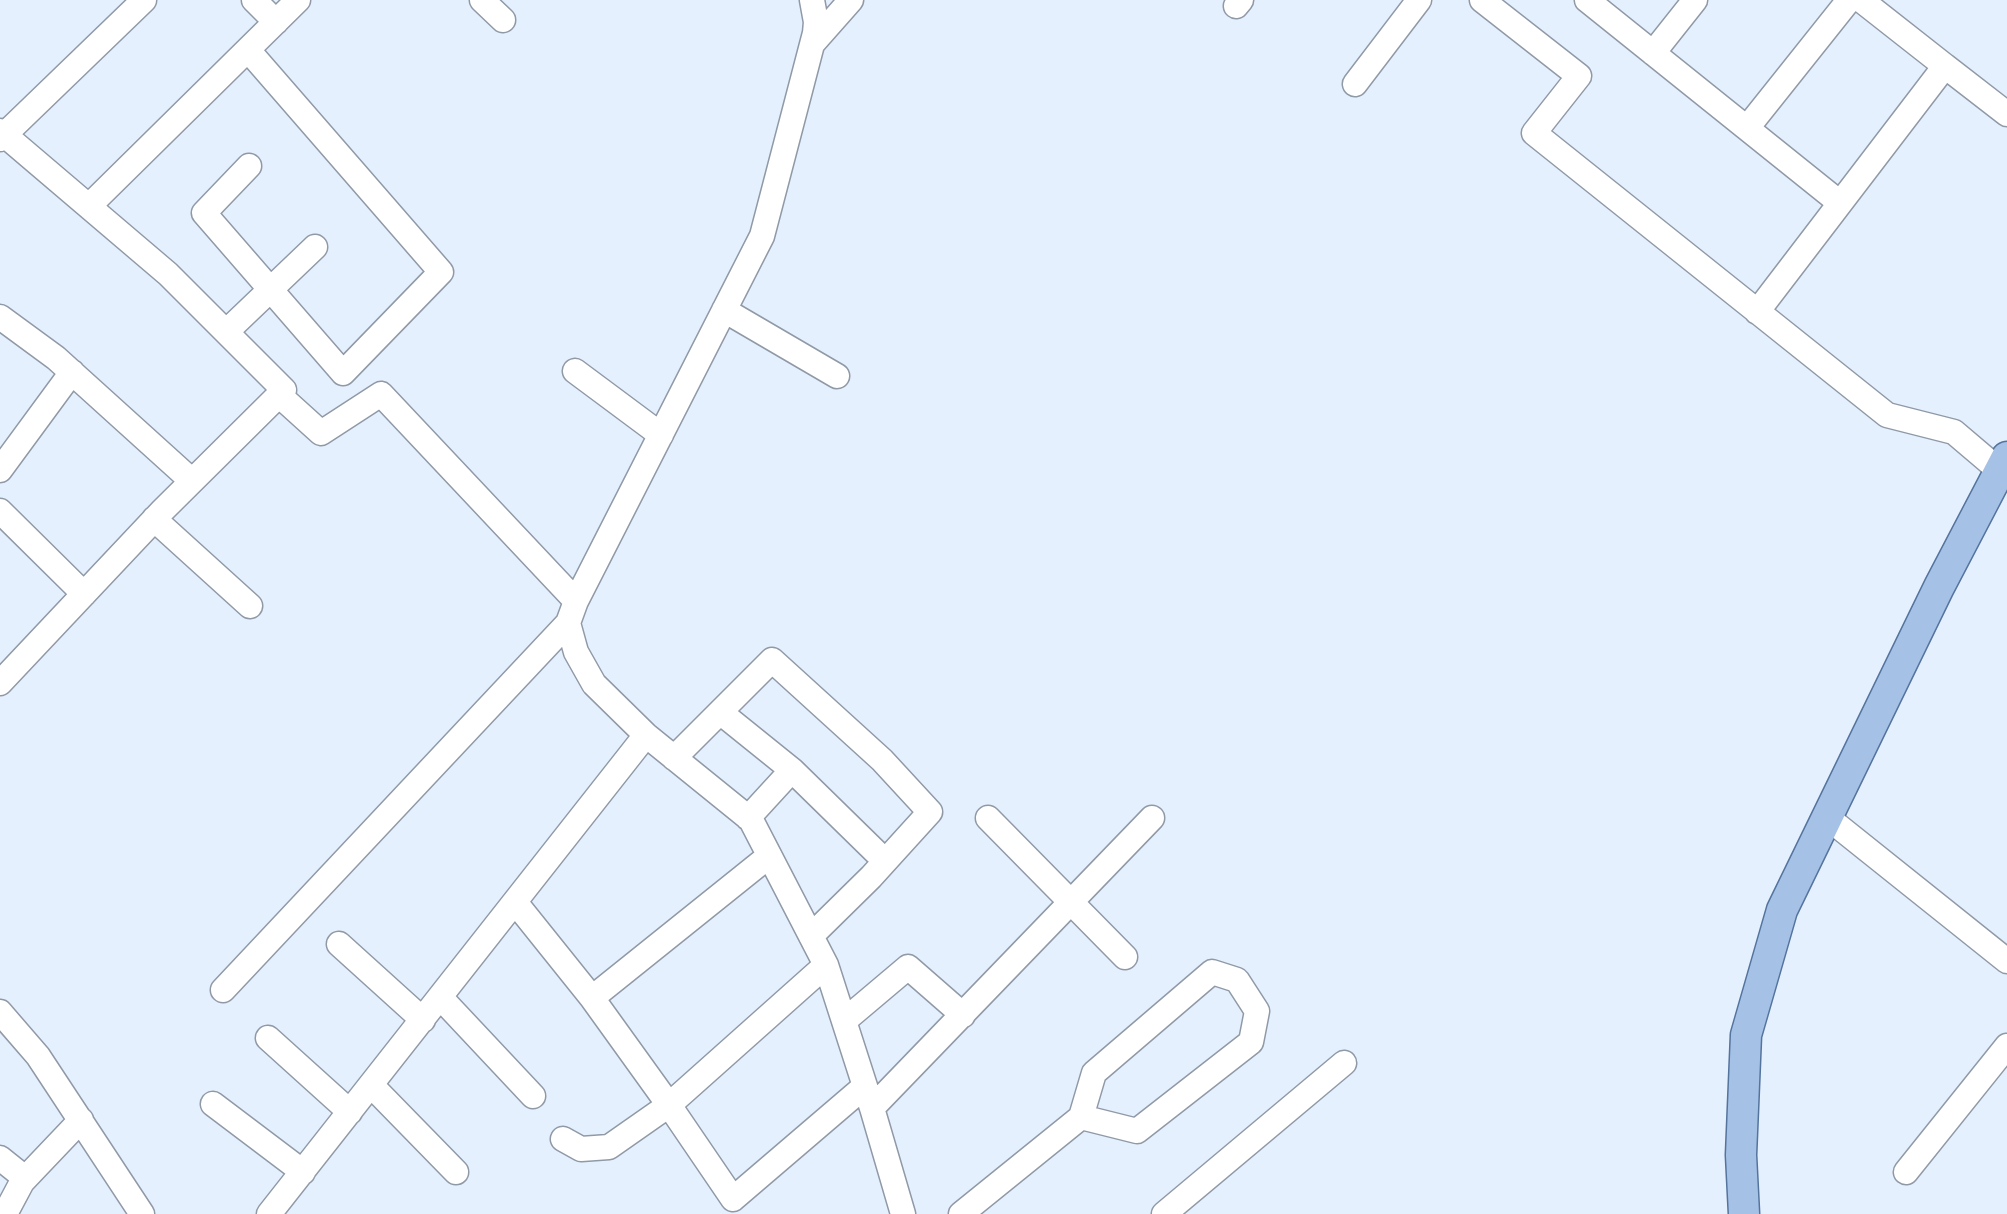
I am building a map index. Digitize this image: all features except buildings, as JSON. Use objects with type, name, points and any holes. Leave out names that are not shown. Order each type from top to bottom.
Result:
[{"type":"main road","points":[[1744,1214],[1740,1155],[1746,1035],[1782,910],[1939,587],[2004,469]]},
{"type":"street","points":[[0,683],[154,519],[284,390],[168,274],[1,135],[144,0]]},
{"type":"street","points":[[254,0],[276,22]]},
{"type":"street","points":[[89,206],[298,0]]},
{"type":"street","points":[[482,0],[503,20]]},
{"type":"street","points":[[223,990],[572,612],[762,236],[813,43],[816,22],[812,0]]},
{"type":"street","points":[[813,43],[851,0]]},
{"type":"street","points":[[1355,84],[1419,0]]},
{"type":"street","points":[[1482,0],[1579,76],[1534,133],[1887,415],[1954,432],[2004,469]]},
{"type":"street","points":[[1587,0],[1840,203]]},
{"type":"street","points":[[1653,53],[1695,0]]},
{"type":"street","points":[[1748,128],[1849,0]]},
{"type":"street","points":[[1861,0],[2007,114]]},
{"type":"street","points":[[248,50],[441,272],[343,373],[204,213],[249,166]]},
{"type":"street","points":[[1757,312],[1945,66]]},
{"type":"street","points":[[226,332],[315,247]]},
{"type":"street","points":[[724,310],[837,376]]},
{"type":"street","points":[[0,317],[56,358],[192,481]]},
{"type":"street","points":[[575,371],[661,435]]},
{"type":"street","points":[[0,470],[72,372]]},
{"type":"street","points":[[279,395],[321,433],[381,394],[572,612],[576,652],[594,684],[646,735],[748,818],[770,856],[825,965],[869,1097],[903,1214]]},
{"type":"street","points":[[0,512],[84,594]]},
{"type":"street","points":[[154,519],[249,606]]},
{"type":"street","points":[[674,758],[772,660],[882,759],[930,812],[811,936]]},
{"type":"street","points":[[720,712],[792,770],[885,861]]},
{"type":"street","points":[[269,1214],[646,735]]},
{"type":"street","points":[[748,818],[792,770]]},
{"type":"street","points":[[988,818],[1125,957]]},
{"type":"street","points":[[515,902],[592,998],[733,1199],[869,1097],[963,1015],[1152,818]]},
{"type":"street","points":[[1828,818],[2007,961]]},
{"type":"street","points":[[592,998],[770,856]]},
{"type":"street","points":[[339,944],[423,1020]]},
{"type":"street","points":[[563,1139],[581,1149],[609,1147],[669,1105],[825,965]]},
{"type":"street","points":[[844,1021],[908,967],[963,1015]]},
{"type":"street","points":[[961,1214],[1081,1117],[1094,1073],[1212,972],[1237,980],[1257,1011],[1251,1042],[1137,1131],[1081,1117]]},
{"type":"street","points":[[440,997],[533,1096]]},
{"type":"street","points":[[0,1012],[38,1056],[142,1214]]},
{"type":"street","points":[[268,1038],[350,1112]]},
{"type":"street","points":[[1906,1173],[2007,1046]]},
{"type":"street","points":[[1164,1214],[1344,1063]]},
{"type":"street","points":[[371,1085],[456,1172]]},
{"type":"street","points":[[213,1104],[303,1172]]},
{"type":"street","points":[[4,1214],[25,1178],[81,1120]]},
{"type":"street","points":[[0,1158],[25,1178]]}]
